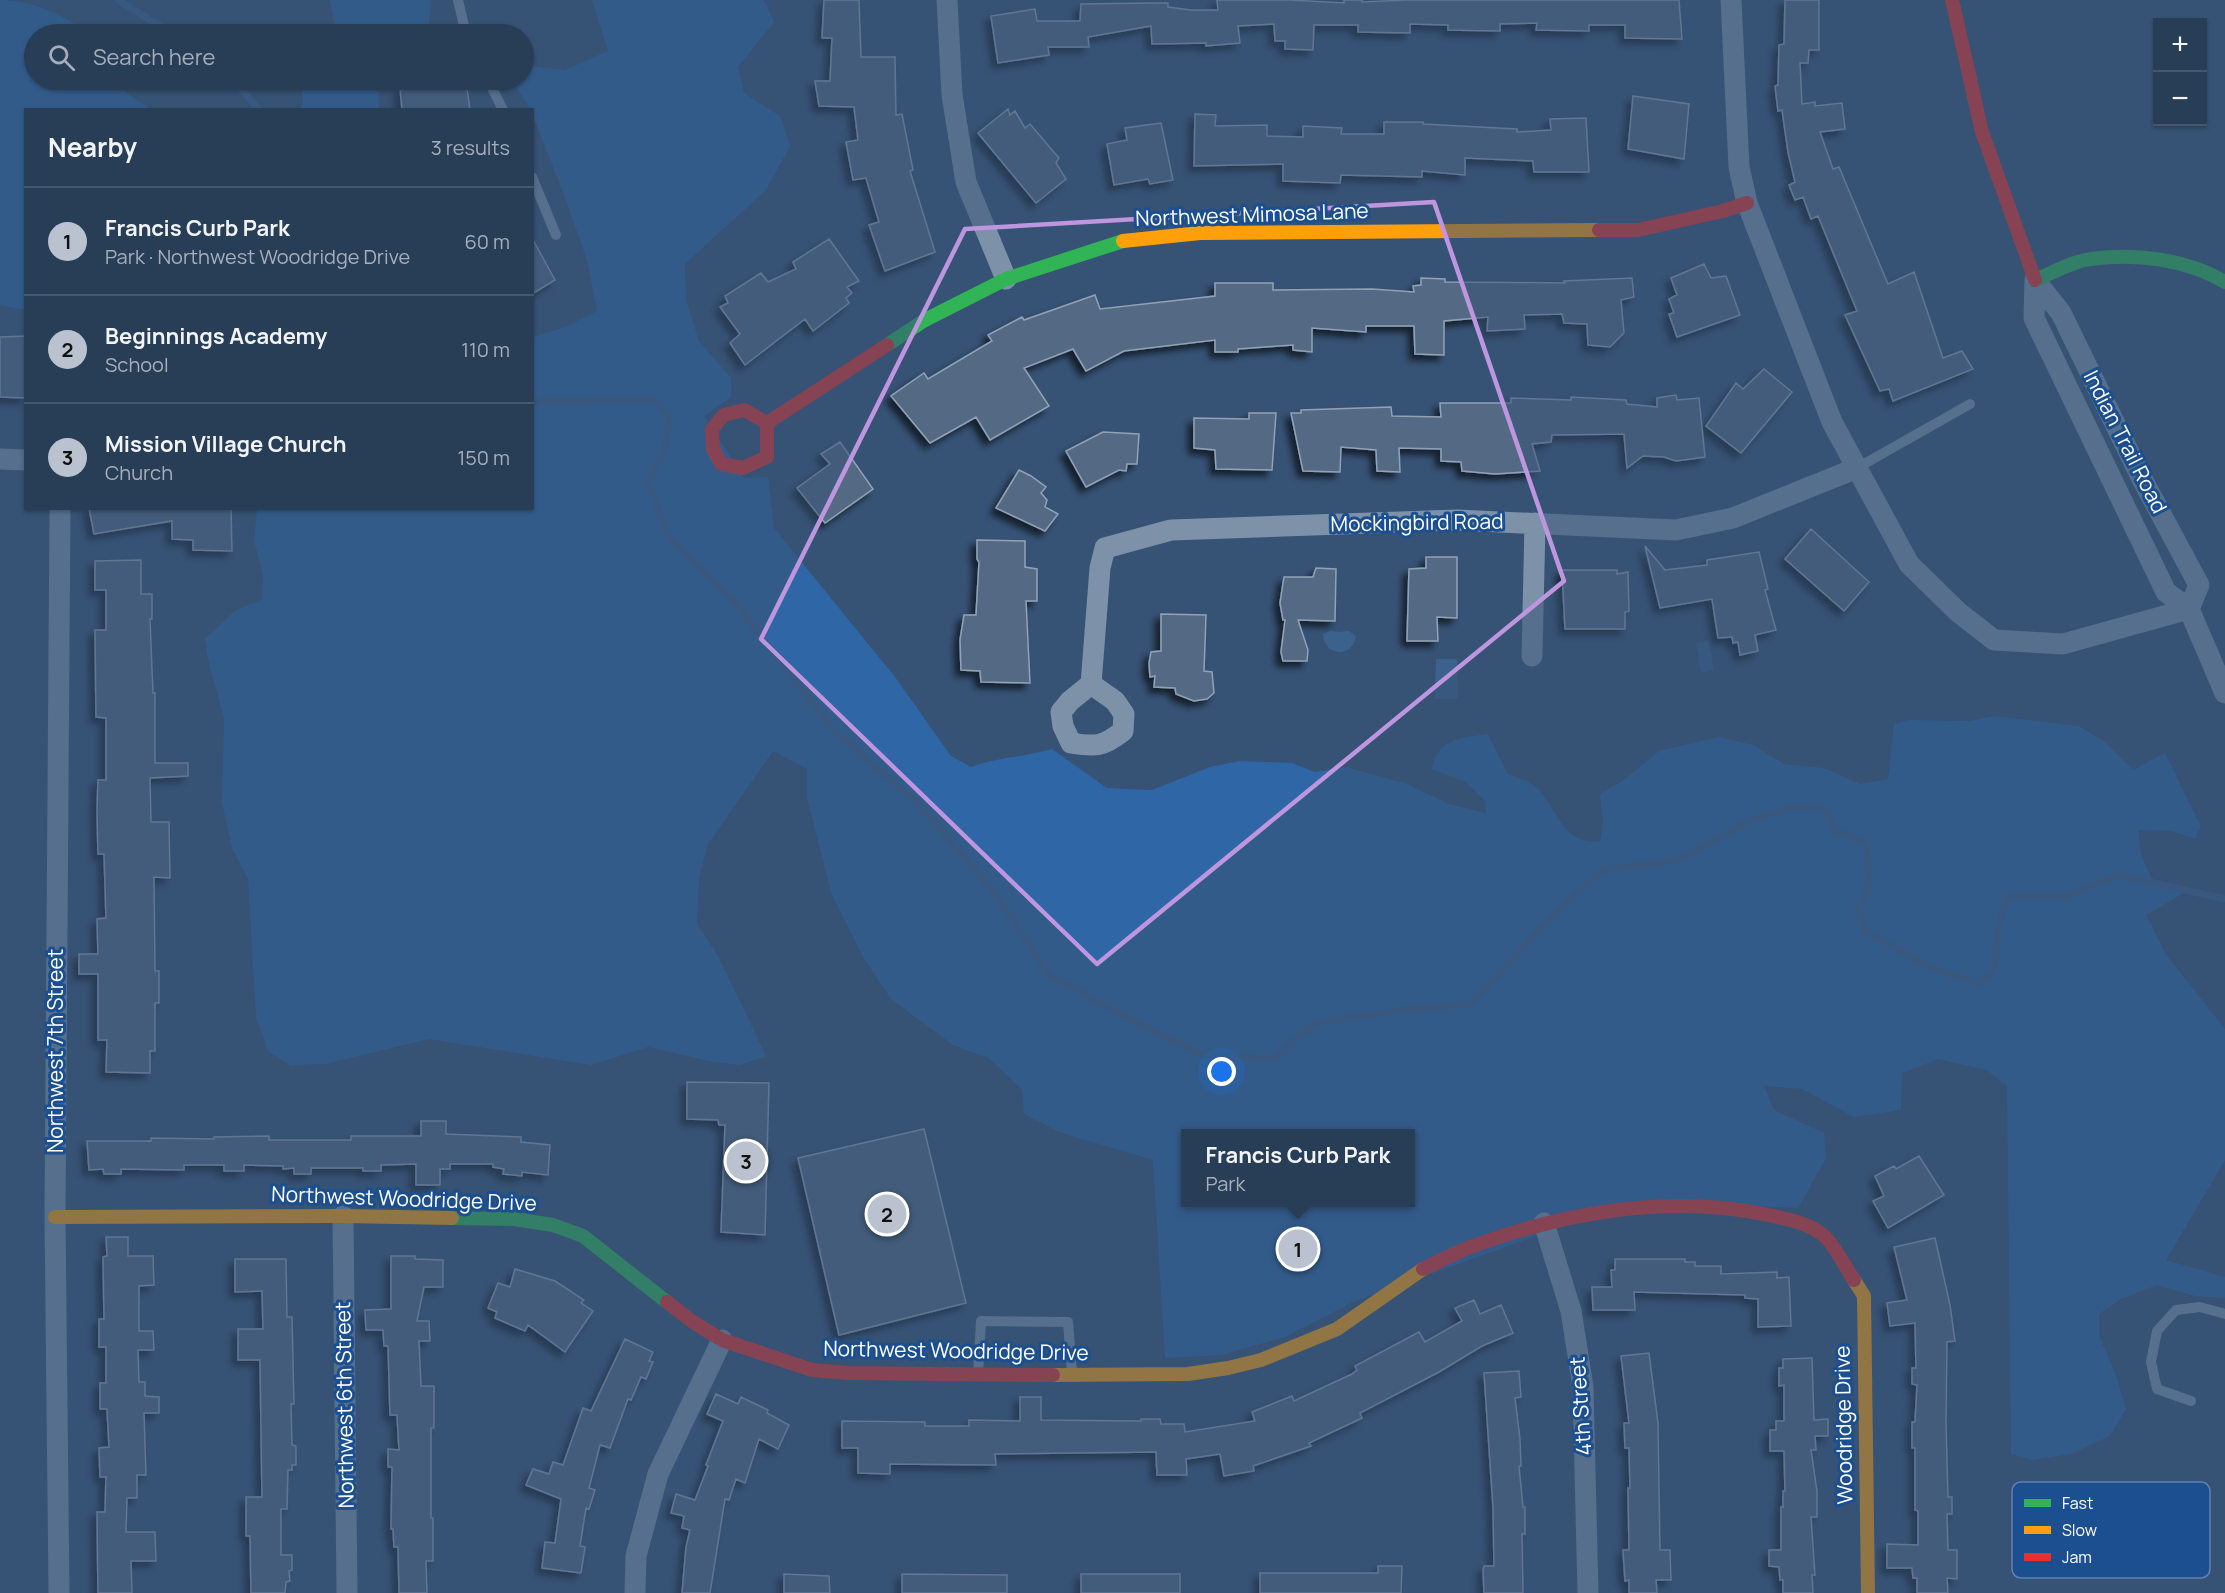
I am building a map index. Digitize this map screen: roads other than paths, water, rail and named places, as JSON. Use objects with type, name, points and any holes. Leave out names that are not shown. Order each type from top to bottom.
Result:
[{"type":"main road","name":"Indian Trail Road","points":[[1952,0],[1982,132],[2035,279]]},
{"type":"main road","name":"Northwest Mimosa Lane","points":[[767,423],[925,320],[1006,279],[1122,241],[1200,233],[1638,230],[1723,211],[1746,203]]},
{"type":"main road","points":[[2035,279],[2089,259],[2137,257],[2180,263],[2225,282]]},
{"type":"main road","points":[[744,410],[767,423],[767,457],[743,468],[721,464],[713,449],[712,429],[724,415],[744,410]]},
{"type":"main road","name":"Northwest Woodridge Drive","points":[[55,1217],[343,1216],[514,1219],[553,1225],[583,1236],[693,1322],[722,1340],[812,1370],[848,1373],[1188,1374],[1228,1368],[1261,1360],[1337,1329],[1421,1270],[1475,1245],[1545,1223],[1590,1214],[1679,1205],[1747,1211],[1792,1220],[1824,1234],[1843,1263]]},
{"type":"main road","name":"Woodridge Drive","points":[[1843,1263],[1864,1296],[1868,1593]]},
{"type":"street","points":[[947,0],[952,95],[966,182],[1006,279]]},
{"type":"street","points":[[1731,0],[1739,167],[1746,203],[1832,422],[1909,564],[1958,612],[1994,640],[2063,644],[2189,609]]},
{"type":"street","name":"Indian Trail Road","points":[[2035,279],[2061,313],[2141,477],[2199,585],[2189,609]]},
{"type":"street","name":"Indian Trail Road","points":[[2035,279],[2034,318],[2166,592],[2189,609],[2225,693]]},
{"type":"street","points":[[0,459],[24,460]]},
{"type":"street","name":"Mockingbird Road","points":[[1091,684],[1100,568],[1105,548],[1171,530],[1457,520],[1676,530],[1733,518],[1857,468]]},
{"type":"street","name":"Northwest 7th Street","points":[[59,1593],[55,1217],[60,510]]},
{"type":"street","points":[[1532,656],[1535,523]]},
{"type":"street","name":"Northwest 6th Street","points":[[343,1216],[347,1593]]},
{"type":"street","name":"4th Street","points":[[1545,1223],[1571,1311],[1583,1387],[1588,1593]]},
{"type":"street","points":[[635,1593],[636,1556],[658,1474],[722,1340]]},
{"type":"lane","points":[[458,0],[464,24]]},
{"type":"lane","points":[[493,90],[502,108]]},
{"type":"lane","points":[[534,182],[556,235]]},
{"type":"lane","points":[[1857,468],[1970,404]]},
{"type":"lane","points":[[2191,1401],[2157,1389],[2151,1362],[2157,1331],[2176,1310],[2200,1307],[2225,1314]]},
{"type":"lane","points":[[978,1374],[981,1321],[1068,1322],[1072,1374]]},
{"type":"waterway","points":[[118,0],[157,24]]},
{"type":"waterway","points":[[242,90],[257,108]]},
{"type":"waterway","points":[[534,402],[653,399],[670,416],[665,448],[648,481],[669,538],[734,601],[835,732],[920,805],[997,896],[1049,975],[1204,1055],[1273,1059],[1315,1023],[1401,1010],[1471,1004],[1556,913],[1603,870],[1680,860],[1748,821],[1794,807],[1825,808],[1834,830],[1865,842],[1870,882],[1857,911],[1865,931],[1932,968],[1978,983],[1994,972],[1998,930],[2007,896],[2065,896],[2119,875],[2225,899]]},
{"type":"place","name":"Mission Village Church","points":[[746,1161]]},
{"type":"place","name":"Beginnings Academy","points":[[887,1214]]},
{"type":"place","name":"Francis Curb Park","points":[[1298,1249]]}]
